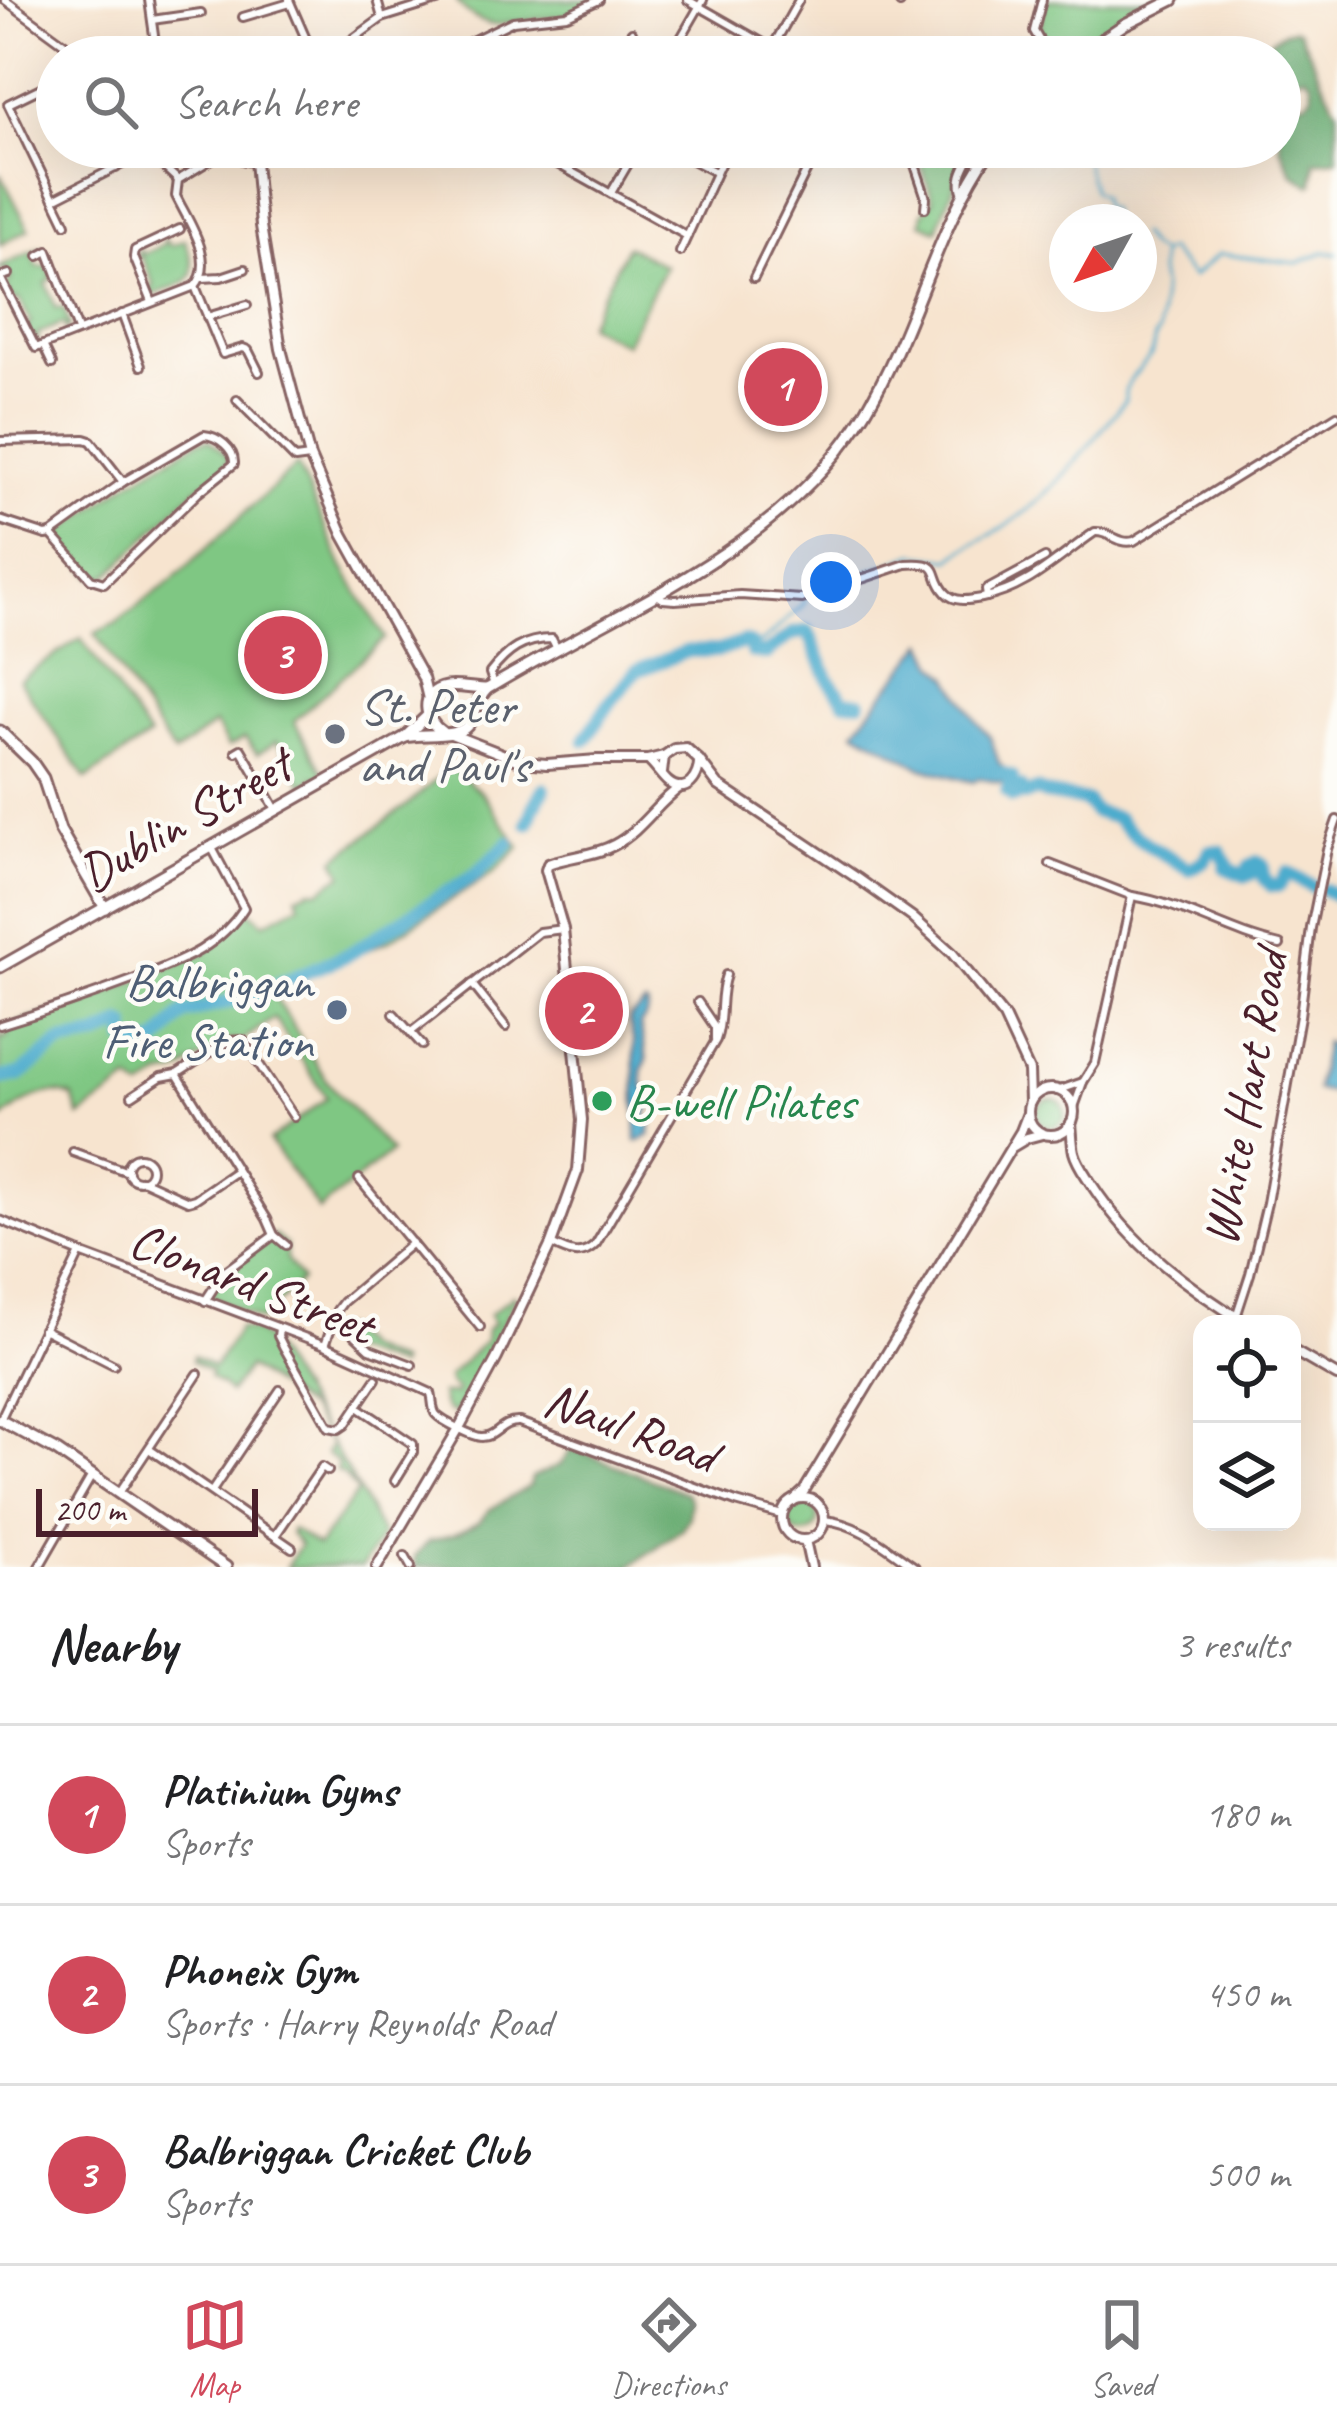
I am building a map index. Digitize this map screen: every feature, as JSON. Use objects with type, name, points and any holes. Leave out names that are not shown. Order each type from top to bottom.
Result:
[{"type":"main road","points":[[1108,36],[1173,0]]},
{"type":"main road","points":[[490,687],[461,731],[446,733],[430,723],[432,694],[445,687],[490,687],[656,594],[765,526],[840,452],[899,347],[963,194],[979,168]]},
{"type":"main road","points":[[458,688],[469,697],[472,716]]},
{"type":"main road","name":"Dublin Street","points":[[0,967],[405,736],[427,716]]},
{"type":"main road","points":[[0,731],[44,778],[60,830],[105,908]]},
{"type":"main road","name":"Dublin Street","points":[[405,736],[446,733]]},
{"type":"main road","points":[[0,1420],[56,1451],[226,1567]]},
{"type":"street","points":[[5,0],[59,36]]},
{"type":"street","points":[[149,0],[154,36]]},
{"type":"street","points":[[377,0],[382,18]]},
{"type":"street","points":[[357,36],[382,18],[440,0]]},
{"type":"street","points":[[483,36],[513,21],[567,15],[598,0]]},
{"type":"street","points":[[688,0],[701,3],[747,36]]},
{"type":"street","points":[[780,36],[800,0]]},
{"type":"street","points":[[1037,36],[1042,0]]},
{"type":"street","points":[[243,17],[289,2],[304,36]]},
{"type":"street","points":[[682,36],[701,3]]},
{"type":"street","points":[[152,20],[201,13]]},
{"type":"street","points":[[629,36],[632,32]]},
{"type":"street","points":[[36,90],[8,104],[36,162]]},
{"type":"street","points":[[39,168],[66,224]]},
{"type":"street","points":[[54,199],[116,168]]},
{"type":"street","points":[[165,168],[178,180]]},
{"type":"street","points":[[178,180],[197,168]]},
{"type":"street","points":[[256,168],[281,349],[310,457],[343,534],[418,669],[428,701]]},
{"type":"street","points":[[565,168],[687,236]]},
{"type":"street","points":[[611,193],[626,168]]},
{"type":"street","points":[[707,168],[715,172]]},
{"type":"street","points":[[680,252],[717,168]]},
{"type":"street","points":[[754,278],[808,168]]},
{"type":"street","points":[[917,168],[929,202]]},
{"type":"street","points":[[963,194],[960,176],[964,168]]},
{"type":"street","points":[[9,274],[0,278],[36,348],[195,286],[202,278],[204,258],[176,196],[178,180]]},
{"type":"street","points":[[152,302],[135,250],[180,230]]},
{"type":"street","points":[[39,256],[48,251],[78,330]]},
{"type":"street","points":[[202,278],[244,269]]},
{"type":"street","points":[[195,286],[223,354],[248,350],[259,372]]},
{"type":"street","points":[[208,317],[247,305]]},
{"type":"street","points":[[122,314],[141,366]]},
{"type":"street","points":[[43,345],[52,364]]},
{"type":"street","points":[[237,400],[295,459],[310,457]]},
{"type":"street","points":[[656,594],[675,600],[740,595],[805,599],[906,564],[922,563],[934,569],[947,596],[967,600],[1005,593],[1095,532],[1134,541],[1337,415]]},
{"type":"street","points":[[0,520],[51,534],[123,482],[204,435],[224,443],[235,457],[228,470],[104,583],[91,579],[51,534]]},
{"type":"street","points":[[0,441],[86,439],[123,482]]},
{"type":"street","points":[[987,596],[986,590],[1045,558]]},
{"type":"street","points":[[490,687],[490,674],[513,648],[545,638],[552,639],[556,649]]},
{"type":"street","points":[[418,669],[445,687]]},
{"type":"street","points":[[472,716],[484,747]]},
{"type":"street","points":[[446,733],[522,762],[547,764],[648,760],[686,748],[718,785],[857,878],[952,953],[1004,1017],[1029,1071],[1033,1126],[1075,1154]]},
{"type":"street","points":[[236,752],[241,749],[277,811]]},
{"type":"street","points":[[664,756],[664,798]]},
{"type":"street","points":[[648,760],[680,787]]},
{"type":"street","points":[[692,783],[700,772],[699,760]]},
{"type":"street","points":[[377,1567],[497,1358],[575,1183],[582,1139],[563,929],[548,864],[614,846],[680,787],[718,785]]},
{"type":"street","name":"White Hart Road","points":[[1237,1315],[1267,1203],[1311,928],[1337,820]]},
{"type":"street","points":[[5,1036],[0,1025],[80,1001],[183,960],[216,939],[244,908],[212,848]]},
{"type":"street","points":[[1049,864],[1250,939],[1280,945]]},
{"type":"street","points":[[1132,896],[1094,1064],[1073,1110],[1075,1154],[1104,1203],[1140,1244],[1233,1315]]},
{"type":"street","points":[[411,1033],[539,932],[563,929]]},
{"type":"street","points":[[550,1244],[577,1254],[596,1244],[715,1042],[722,1022],[726,975]]},
{"type":"street","points":[[472,984],[506,1027]]},
{"type":"street","points":[[698,1003],[715,1028],[715,1042]]},
{"type":"street","points":[[394,1014],[422,1045]]},
{"type":"street","points":[[132,1096],[228,1041],[243,1040],[295,1117]]},
{"type":"street","points":[[1029,1071],[1068,1098],[1073,1110]]},
{"type":"street","points":[[177,1074],[274,1234],[286,1245]]},
{"type":"street","points":[[813,1475],[812,1497],[824,1520],[818,1534],[805,1540],[794,1538],[785,1531],[782,1515],[802,1495],[813,1475],[1008,1149],[1038,1093],[1083,1082]]},
{"type":"street","points":[[1008,1149],[1027,1138],[1061,1132],[1071,1123]]},
{"type":"street","points":[[73,1152],[188,1201],[236,1171]]},
{"type":"street","points":[[128,1172],[130,1161],[145,1158],[151,1172],[142,1180]]},
{"type":"street","points":[[359,1179],[480,1327]]},
{"type":"street","name":"Clonard Street","points":[[0,1220],[427,1390],[436,1415],[459,1429]]},
{"type":"street","points":[[206,1301],[224,1272],[274,1234]]},
{"type":"street","points":[[325,1346],[343,1302],[412,1243]]},
{"type":"street","points":[[0,1420],[80,1253]]},
{"type":"street","points":[[334,1316],[370,1348],[412,1365]]},
{"type":"street","points":[[43,1329],[114,1364]]},
{"type":"street","points":[[279,1329],[283,1346],[329,1427],[342,1428],[376,1379]]},
{"type":"street","points":[[1301,1355],[1337,1376]]},
{"type":"street","points":[[119,1493],[198,1374]]},
{"type":"street","points":[[212,1491],[269,1399],[280,1390]]},
{"type":"street","points":[[358,1407],[413,1444],[397,1478],[408,1480]]},
{"type":"street","name":"Naul Road","points":[[459,1429],[483,1437],[508,1422],[519,1422],[782,1515]]},
{"type":"street","points":[[149,1449],[292,1548]]},
{"type":"street","points":[[275,1536],[322,1467],[328,1471]]},
{"type":"street","points":[[39,1567],[92,1475]]},
{"type":"street","points":[[793,1501],[805,1498],[815,1503]]},
{"type":"street","points":[[824,1520],[872,1537],[915,1567]]},
{"type":"street","points":[[805,1540],[811,1567]]},
{"type":"street","points":[[405,1556],[411,1567]]},
{"type":"green space","points":[[456,0],[599,0],[567,15],[495,25],[473,17]]},
{"type":"green space","points":[[1045,0],[1156,0],[1089,36],[1039,36]]},
{"type":"green space","points":[[1298,30],[1301,36],[1277,36]]},
{"type":"green space","points":[[1301,36],[1337,110],[1337,159],[1315,161],[1310,185],[1290,168],[1301,168],[1301,102],[1312,95],[1311,82],[1304,75]]},
{"type":"green space","points":[[922,168],[961,168],[937,230],[921,223],[933,200]]},
{"type":"green space","points":[[0,173],[29,229],[0,245]]},
{"type":"green space","points":[[164,238],[171,246],[185,240],[192,272],[184,283],[153,295],[149,289],[154,286],[137,254],[140,249],[144,254],[165,244]]},
{"type":"green space","points":[[627,246],[665,266],[625,344],[587,324]]},
{"type":"green space","points":[[42,247],[33,257],[38,267],[47,266],[53,278],[46,283],[56,308],[63,307],[70,325],[66,330],[63,323],[38,334],[36,340],[26,326],[31,323],[19,299],[14,301],[6,286],[11,279],[0,267]]},
{"type":"green space","points":[[209,439],[229,457],[225,469],[195,490],[111,573],[93,577],[60,533],[128,483]]},
{"type":"green space","points":[[297,465],[343,567],[385,638],[294,721],[325,775],[315,776],[304,786],[277,741],[257,754],[245,738],[228,747],[215,724],[174,754],[95,633],[116,623],[171,581]]},
{"type":"green space","points":[[81,638],[149,737],[86,779],[19,680]]},
{"type":"green space","points":[[450,767],[481,792],[520,847],[494,872],[388,941],[271,990],[327,1081],[391,1152],[319,1210],[269,1141],[327,1098],[274,1018],[243,1040],[228,1041],[142,1090],[130,1081],[80,1117],[73,1097],[53,1093],[26,1102],[0,1121],[0,1033],[4,1039],[7,1028],[17,1023],[98,997],[206,952],[249,910],[264,923],[300,904],[297,895],[320,890],[343,874],[335,859]]},
{"type":"green space","points":[[1051,1099],[1061,1103],[1065,1113],[1061,1123],[1051,1127],[1041,1123],[1037,1113],[1041,1103]]},
{"type":"green space","points":[[274,1235],[286,1245],[286,1259],[301,1280],[260,1321],[209,1295],[224,1272]]},
{"type":"green space","points":[[513,1295],[465,1400],[454,1413],[448,1411],[441,1394],[457,1391],[448,1377],[485,1341],[486,1330],[494,1323],[489,1315]]},
{"type":"green space","points":[[239,1328],[256,1332],[268,1342],[342,1462],[382,1535],[362,1567],[286,1567],[300,1545],[290,1534],[292,1529],[318,1546],[357,1492],[336,1471],[338,1463],[326,1454],[331,1445],[308,1409],[248,1367],[229,1393],[209,1377],[211,1372],[192,1361],[193,1356],[214,1367]]},
{"type":"green space","points":[[335,1328],[343,1328],[363,1348],[399,1363],[398,1367],[339,1347],[331,1339]]},
{"type":"green space","points":[[572,1448],[686,1493],[689,1518],[681,1530],[629,1567],[415,1567],[415,1556],[429,1541],[480,1521],[489,1510],[530,1486],[532,1478],[561,1464]]},
{"type":"green space","points":[[803,1504],[818,1519],[803,1534],[788,1519]]},
{"type":"water","points":[[925,642],[1012,777],[1000,783],[979,778],[973,782],[922,768],[855,730]]},
{"type":"water","points":[[645,1004],[646,1016],[640,1025],[647,1059],[642,1072],[652,1105],[646,1114],[651,1125],[650,1135],[637,1141],[629,1022]]},
{"type":"water","points":[[1325,1042],[1337,1048],[1337,1094],[1316,1090]]},
{"type":"waterway","points":[[1087,168],[1093,191],[1103,204]]},
{"type":"waterway","points":[[1157,252],[1168,250],[1192,277],[1219,254],[1297,263],[1324,252],[1337,254]]},
{"type":"waterway","points":[[822,589],[916,554],[951,559],[1009,524],[1053,486],[1117,411],[1130,380],[1152,354],[1159,331],[1160,254]]},
{"type":"waterway","points":[[751,645],[763,642],[805,599]]},
{"type":"waterway","points":[[585,740],[636,671],[688,651],[719,651],[744,642],[752,652],[766,654],[792,634],[808,631],[829,680],[845,701],[860,702]]},
{"type":"waterway","points":[[1000,773],[1012,777],[1007,791],[1013,797],[1019,795],[1020,787],[1025,795],[1037,790],[1086,801],[1094,812],[1117,818],[1140,839],[1190,869],[1210,851],[1220,851],[1226,868],[1246,876],[1257,862],[1272,886],[1279,886],[1287,873],[1313,887]]},
{"type":"waterway","points":[[528,823],[544,789]]},
{"type":"waterway","points":[[0,1078],[20,1075],[61,1043],[97,1037],[122,1024],[127,1040],[140,1046],[157,1043],[183,1014],[250,996],[349,954],[476,874],[509,843]]},
{"type":"waterway","points":[[1325,890],[1337,896]]},
{"type":"place","name":"Platinium Gyms","points":[[783,387]]},
{"type":"place","name":"Balbriggan Cricket Club","points":[[283,655]]},
{"type":"place","name":"St. Peter and Paul's","points":[[335,734]]},
{"type":"place","name":"Balbriggan Fire Station","points":[[337,1010]]},
{"type":"place","name":"Phoneix Gym","points":[[584,1011]]},
{"type":"place","name":"B-well Pilates","points":[[602,1101]]}]
